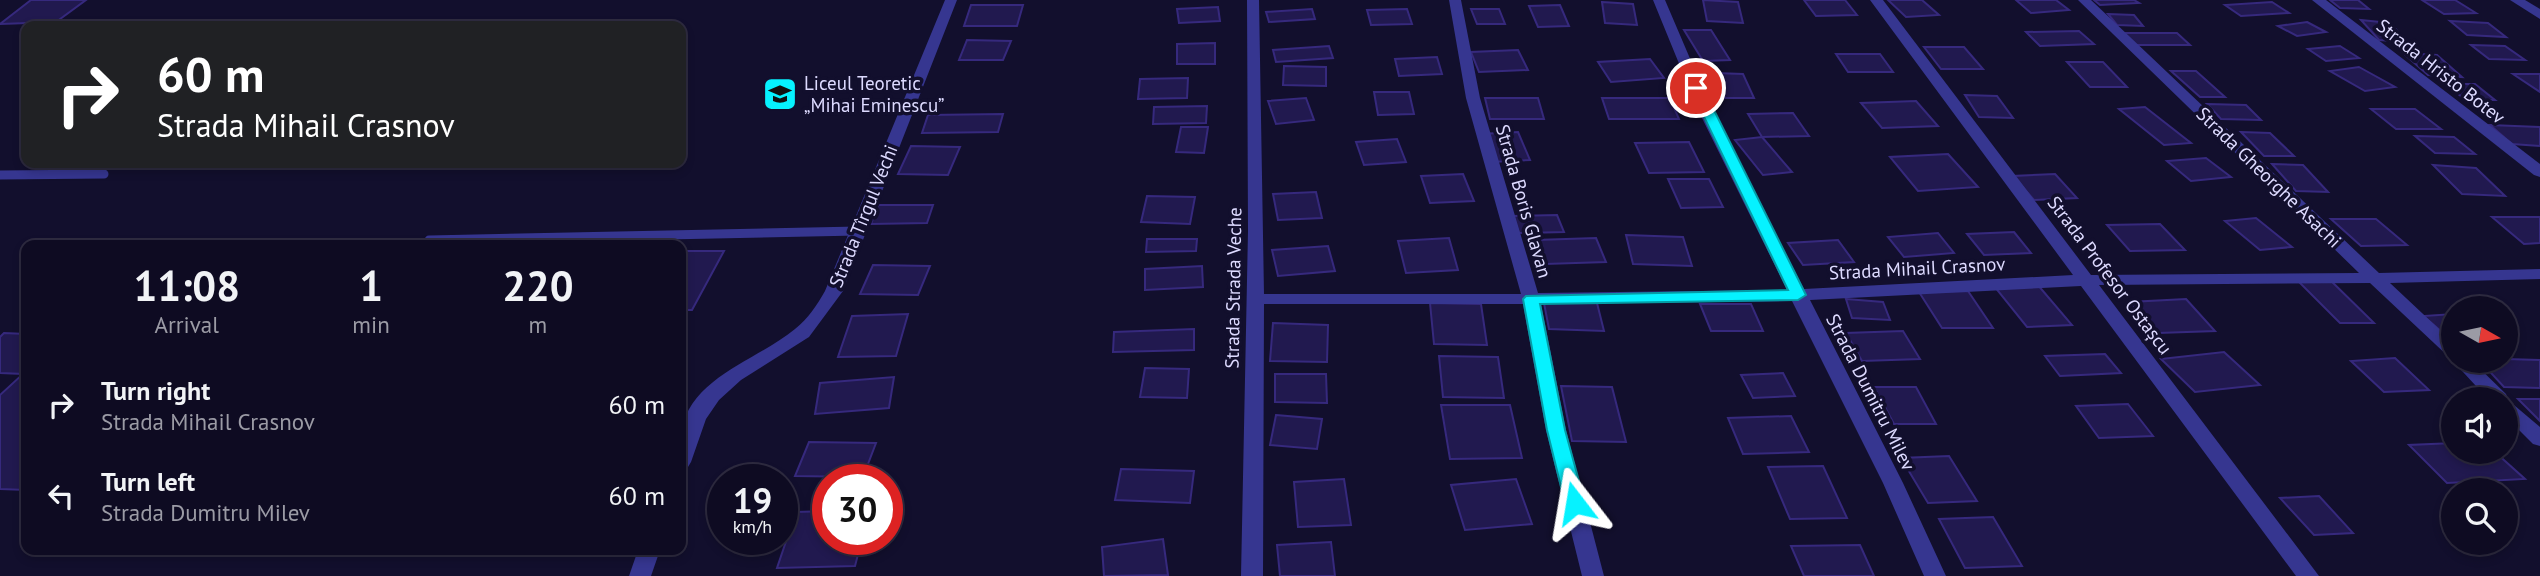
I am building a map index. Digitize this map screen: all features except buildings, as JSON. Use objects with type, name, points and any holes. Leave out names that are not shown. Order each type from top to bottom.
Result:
[{"type":"street","name":"Strada Tîrgul Vechi","points":[[686,449],[701,409],[719,388],[746,366],[799,337],[817,318],[834,291],[951,0]]},
{"type":"street","name":"Strada Strada Veche","points":[[1252,576],[1256,232],[1253,0]]},
{"type":"street","name":"Strada Boris Glavan","points":[[1455,0],[1473,98],[1531,299],[1556,430],[1594,576]]},
{"type":"street","name":"Strada Dumitru Milev","points":[[1660,0],[1705,110],[1893,483],[1935,576]]},
{"type":"street","name":"Strada Profesor Ostașcu","points":[[1876,0],[2089,280],[2308,576]]},
{"type":"street","name":"Strada Gheorghe Asachi","points":[[2084,0],[2441,341]]},
{"type":"street","name":"Strada Hristo Botev","points":[[2318,0],[2540,172]]},
{"type":"street","points":[[2516,0],[2540,15]]},
{"type":"street","name":"Strada Mihail Crasnov","points":[[1254,299],[1798,295],[2089,280],[2540,274]]},
{"type":"street","points":[[2473,373],[2487,387]]},
{"type":"street","points":[[2518,418],[2540,439]]},
{"type":"street","points":[[640,576],[647,555]]},
{"type":"lane","points":[[0,175],[104,174]]},
{"type":"lane","points":[[429,240],[858,231]]},
{"type":"place","name":"Liceul Teoretic „Mihai Eminescu”","points":[[780,94]]},
{"type":"route","points":[[1575,503],[1556,430],[1532,316],[1531,299],[1798,295],[1696,88]]}]
